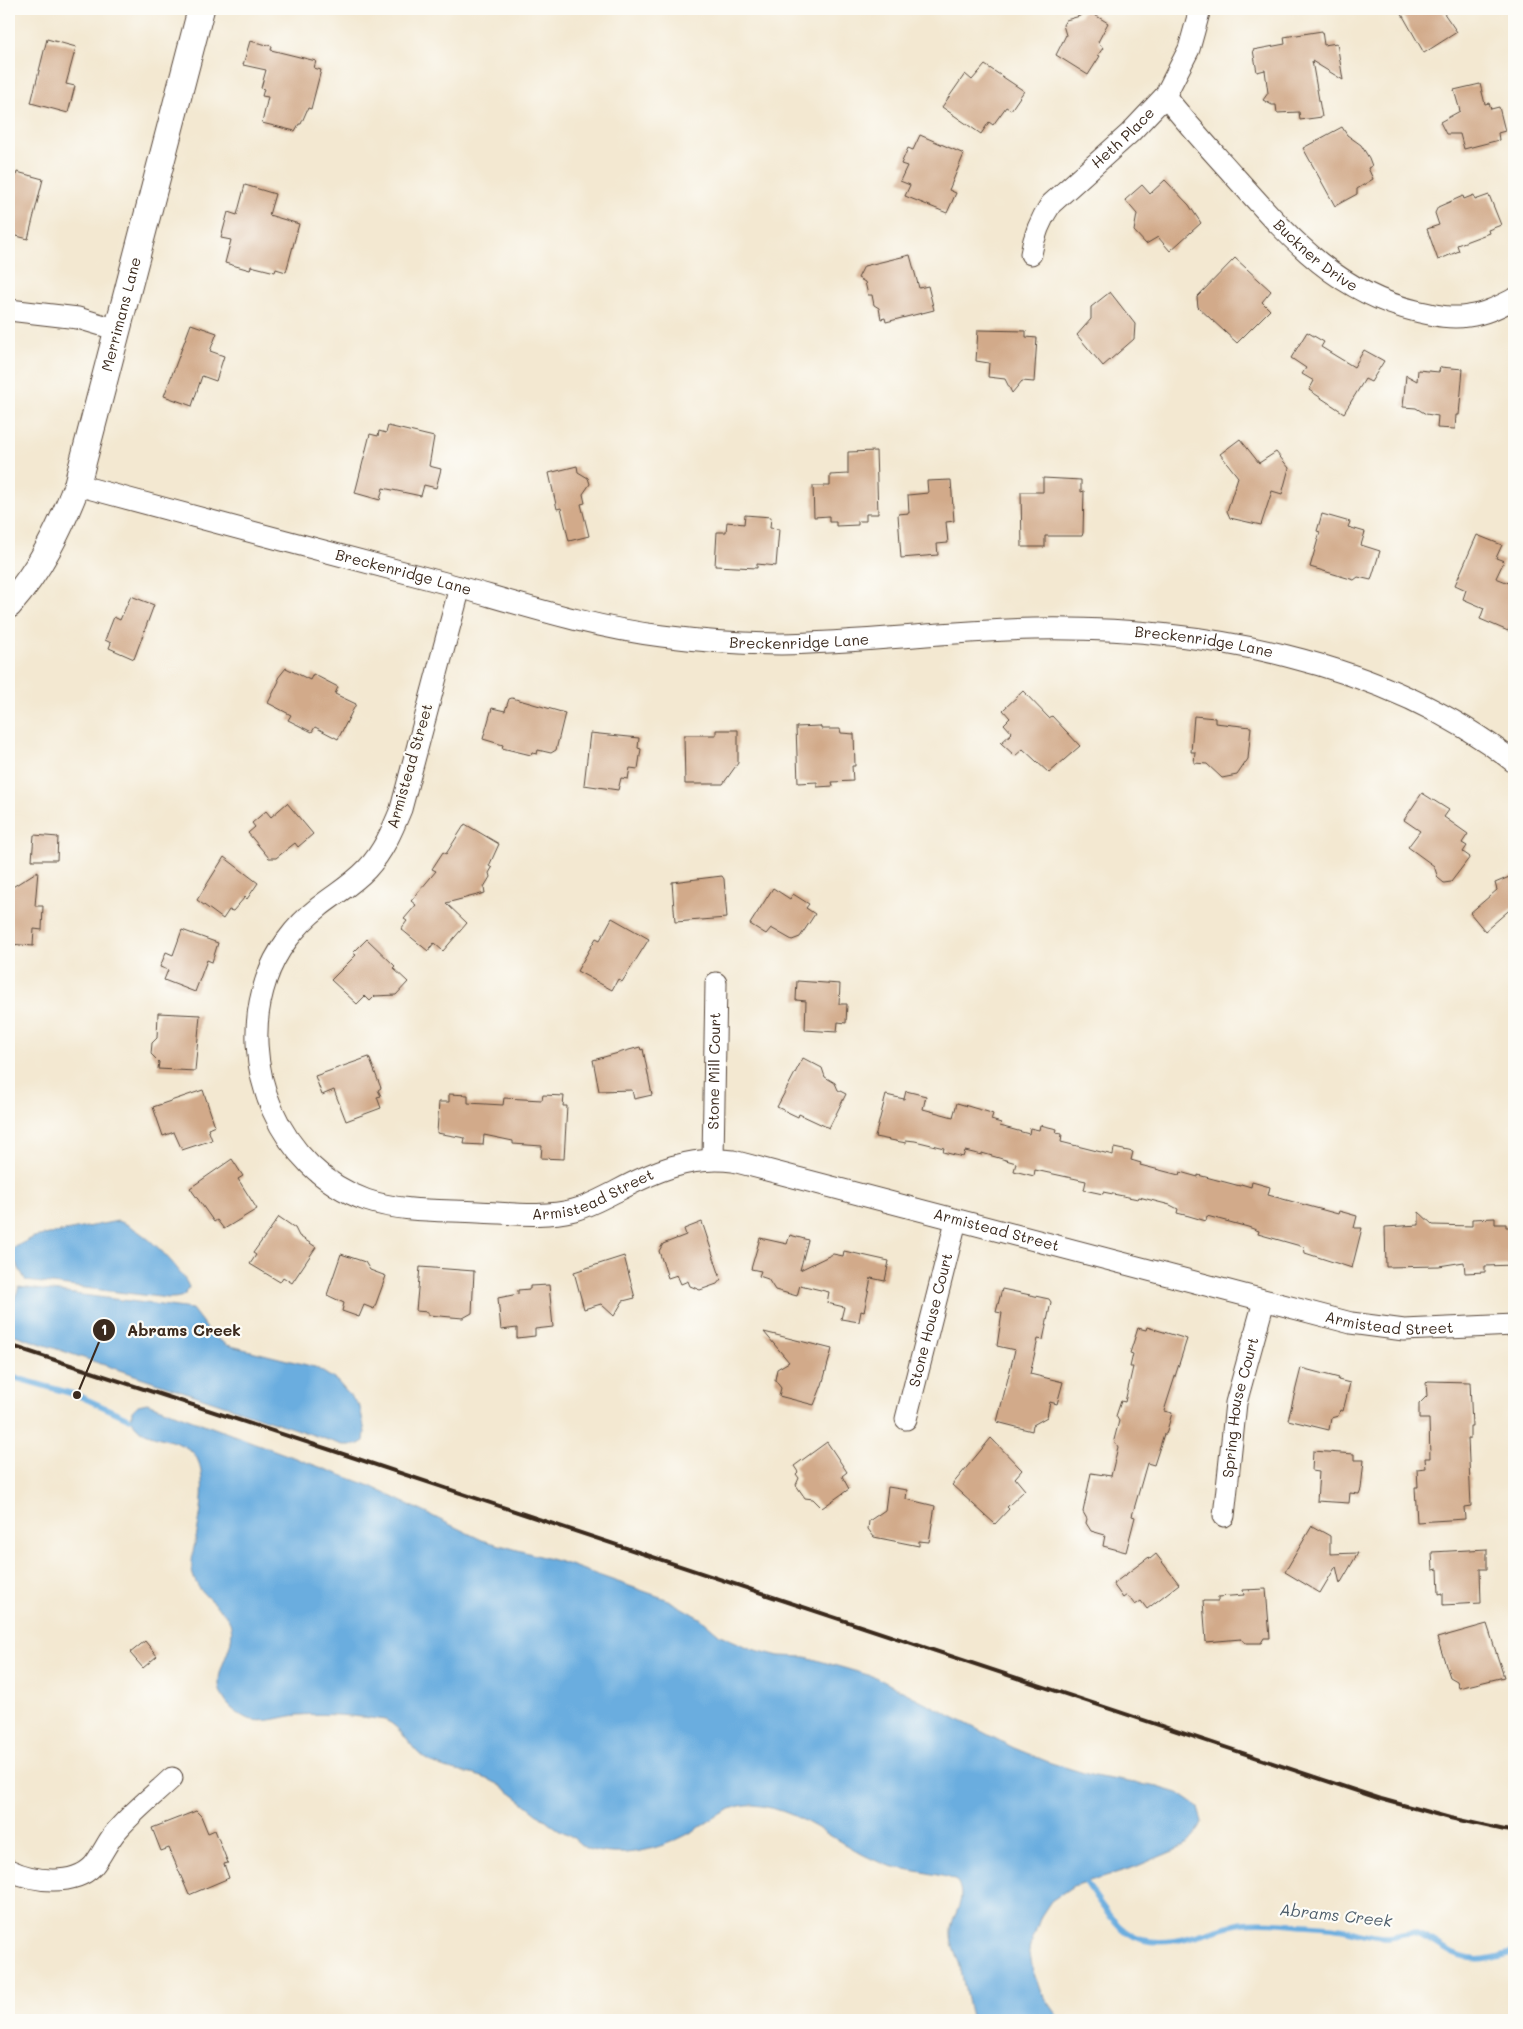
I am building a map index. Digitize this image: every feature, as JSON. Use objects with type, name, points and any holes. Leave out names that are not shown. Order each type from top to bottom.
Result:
[{"type":"main road","name":"Merrimans Lane","points":[[9,605],[40,564],[64,519],[77,485],[201,9]]},
{"type":"street","name":"Heth Place","points":[[1031,254],[1034,238],[1042,218],[1051,204],[1130,133],[1165,96],[1189,49],[1200,9]]},
{"type":"street","name":"Buckner Drive","points":[[1165,96],[1265,210],[1306,252],[1334,275],[1364,293],[1401,307],[1442,317],[1469,316],[1490,311],[1514,299]]},
{"type":"street","points":[[9,310],[78,318],[118,330]]},
{"type":"street","name":"Breckenridge Lane","points":[[77,485],[460,587],[585,623],[658,636],[714,642],[777,644],[1032,629],[1162,634],[1220,642],[1284,655],[1324,666],[1394,693],[1444,716],[1496,747],[1514,762]]},
{"type":"street","name":"Armistead Street","points":[[460,587],[400,809],[392,831],[368,868],[347,887],[318,907],[287,938],[266,979],[260,1002],[257,1046],[263,1086],[270,1107],[289,1142],[316,1171],[349,1193],[376,1203],[407,1209],[536,1214],[557,1213],[594,1203],[666,1168],[713,1159],[741,1163],[1350,1323],[1404,1330],[1514,1325]]},
{"type":"street","name":"Stone Mill Court","points":[[713,1159],[716,984]]},
{"type":"street","name":"Stone House Court","points":[[906,1419],[956,1221]]},
{"type":"street","name":"Spring House Court","points":[[1224,1516],[1236,1403],[1264,1301]]},
{"type":"street","points":[[9,1870],[39,1879],[65,1879],[79,1876],[92,1867],[120,1827],[172,1778]]},
{"type":"water","points":[[118,1221],[138,1231],[169,1258],[189,1287],[184,1295],[168,1298],[26,1281],[16,1263],[9,1257],[9,1250],[34,1237]]},
{"type":"water","points":[[19,1287],[192,1309],[212,1335],[227,1345],[315,1367],[337,1381],[360,1407],[365,1432],[364,1441],[357,1445],[343,1445],[9,1333],[9,1314]]},
{"type":"water","points":[[147,1403],[368,1485],[482,1540],[564,1563],[666,1599],[700,1618],[720,1635],[752,1649],[779,1656],[806,1657],[875,1677],[1014,1748],[1051,1763],[1094,1776],[1158,1787],[1178,1793],[1198,1807],[1202,1822],[1198,1831],[1185,1846],[1135,1867],[1073,1886],[1051,1901],[1041,1916],[1029,1949],[1033,1971],[1041,1992],[1061,2020],[972,2020],[951,1936],[951,1929],[961,1897],[958,1883],[954,1880],[890,1866],[856,1851],[791,1815],[773,1808],[754,1805],[738,1806],[717,1816],[685,1836],[646,1850],[619,1853],[591,1850],[585,1848],[498,1784],[480,1776],[442,1767],[424,1758],[396,1727],[385,1720],[320,1714],[298,1715],[259,1721],[241,1716],[231,1708],[223,1697],[219,1686],[219,1676],[231,1637],[229,1619],[201,1591],[196,1584],[192,1569],[192,1557],[202,1495],[199,1463],[193,1453],[183,1446],[139,1429],[133,1422],[132,1411],[138,1405]]},
{"type":"building","points":[[1085,9],[1108,23],[1098,42],[1103,48],[1098,55],[1100,56],[1088,75],[1056,55],[1066,35],[1063,25],[1066,20],[1080,16]]},
{"type":"building","points":[[1399,9],[1441,9],[1457,32],[1424,53]]},
{"type":"building","points":[[1322,31],[1324,45],[1337,43],[1343,80],[1312,61],[1322,117],[1300,120],[1299,112],[1277,113],[1276,105],[1263,100],[1268,93],[1265,70],[1257,72],[1253,50],[1285,44],[1284,37]]},
{"type":"building","points":[[47,39],[76,47],[66,84],[75,86],[68,113],[31,103]]},
{"type":"building","points":[[250,41],[272,46],[271,50],[316,61],[314,68],[321,70],[311,109],[308,108],[301,124],[299,124],[295,131],[262,123],[268,97],[262,96],[264,89],[261,88],[266,70],[243,65]]},
{"type":"building","points":[[985,65],[1024,91],[1011,110],[1006,107],[993,125],[989,122],[981,134],[942,107],[965,74],[972,80]]},
{"type":"building","points":[[1480,84],[1485,104],[1489,103],[1491,109],[1499,107],[1505,131],[1498,133],[1499,140],[1464,149],[1460,134],[1446,134],[1440,122],[1460,111],[1454,90]]},
{"type":"building","points":[[1342,127],[1347,135],[1361,145],[1369,158],[1372,166],[1368,168],[1373,179],[1357,189],[1357,194],[1335,206],[1303,148]]},
{"type":"building","points":[[920,135],[964,154],[949,190],[956,193],[947,213],[905,196],[910,185],[900,181],[907,166],[901,164],[908,148],[913,150]]},
{"type":"building","points":[[17,172],[43,179],[28,239],[9,234],[9,174],[16,176]]},
{"type":"building","points":[[1165,180],[1189,205],[1201,223],[1170,251],[1158,237],[1146,244],[1134,231],[1137,214],[1125,200],[1142,185],[1150,194]]},
{"type":"building","points":[[245,185],[275,194],[269,215],[299,224],[286,272],[276,269],[275,272],[251,266],[250,270],[225,263],[231,240],[221,238],[228,212],[237,215]]},
{"type":"building","points":[[1474,195],[1475,200],[1489,195],[1501,225],[1488,230],[1489,233],[1457,245],[1459,251],[1438,260],[1427,229],[1439,225],[1435,213],[1438,207],[1463,196],[1464,199]]},
{"type":"building","points":[[910,255],[919,288],[928,286],[934,310],[886,322],[885,318],[881,319],[879,308],[874,305],[872,295],[868,295],[865,282],[858,278],[864,266]]},
{"type":"building","points":[[1235,258],[1271,291],[1262,302],[1270,310],[1237,343],[1198,307],[1197,297]]},
{"type":"building","points":[[1110,292],[1135,324],[1134,339],[1103,366],[1077,335],[1091,319],[1091,307]]},
{"type":"building","points":[[191,324],[217,333],[210,351],[224,356],[216,381],[202,376],[192,406],[164,396]]},
{"type":"building","points":[[978,330],[1026,331],[1026,337],[1037,338],[1034,382],[1022,381],[1012,393],[1005,379],[988,377],[989,363],[976,361]]},
{"type":"building","points":[[1307,332],[1324,342],[1321,347],[1354,367],[1364,350],[1384,361],[1371,382],[1365,379],[1344,413],[1309,390],[1314,381],[1302,374],[1306,368],[1291,358]]},
{"type":"building","points":[[1440,367],[1463,369],[1459,415],[1456,415],[1455,429],[1437,428],[1438,416],[1426,414],[1416,408],[1403,407],[1406,375],[1417,381],[1418,370],[1439,372]]},
{"type":"building","points":[[388,426],[434,437],[429,466],[441,469],[436,488],[424,485],[421,496],[383,488],[380,500],[355,493],[370,434],[378,436],[379,431],[386,433]]},
{"type":"building","points":[[1240,439],[1259,463],[1276,452],[1289,468],[1282,494],[1272,491],[1261,525],[1230,518],[1227,511],[1238,477],[1220,454]]},
{"type":"building","points":[[876,451],[878,514],[866,514],[866,521],[858,521],[858,525],[836,526],[836,522],[829,522],[829,516],[814,517],[813,486],[830,486],[830,475],[848,474],[848,452]]},
{"type":"building","points":[[577,466],[578,472],[588,478],[590,484],[583,494],[585,503],[581,504],[589,536],[569,541],[561,508],[557,509],[549,473]]},
{"type":"building","points":[[1043,478],[1081,480],[1081,492],[1084,491],[1083,533],[1082,536],[1045,536],[1045,547],[1022,547],[1021,492],[1043,492]]},
{"type":"building","points":[[951,480],[954,521],[946,522],[948,543],[937,544],[938,555],[901,558],[898,514],[909,513],[908,495],[928,493],[927,481]]},
{"type":"building","points":[[1322,514],[1350,522],[1348,527],[1365,532],[1361,545],[1380,551],[1371,580],[1358,577],[1354,580],[1310,567],[1320,532],[1317,531]]},
{"type":"building","points":[[745,515],[771,517],[770,528],[779,529],[776,566],[757,564],[757,568],[715,566],[717,532],[726,532],[727,522],[744,524]]},
{"type":"building","points":[[1477,535],[1502,545],[1496,558],[1504,561],[1496,578],[1514,585],[1514,629],[1510,627],[1508,631],[1480,619],[1484,608],[1463,599],[1466,590],[1455,585]]},
{"type":"building","points":[[131,596],[154,605],[134,659],[109,648],[111,643],[105,640],[114,617],[120,620]]},
{"type":"building","points":[[286,668],[310,680],[313,674],[338,687],[335,694],[356,704],[338,739],[315,727],[312,732],[288,720],[291,715],[268,703],[279,681],[278,678]]},
{"type":"building","points":[[1023,691],[1049,718],[1052,716],[1080,746],[1049,773],[1023,749],[1015,756],[1001,743],[1012,733],[1004,724],[1010,718],[1003,710]]},
{"type":"building","points":[[512,698],[565,713],[556,750],[551,753],[538,750],[537,754],[532,753],[531,755],[502,748],[503,745],[483,739],[492,708],[505,711],[509,699]]},
{"type":"building","points":[[1194,716],[1215,718],[1215,723],[1251,727],[1248,759],[1237,775],[1222,778],[1207,764],[1194,763],[1195,752],[1191,752]]},
{"type":"building","points":[[820,726],[822,729],[840,729],[841,733],[854,734],[855,766],[852,766],[853,781],[832,782],[833,786],[817,787],[817,782],[798,783],[796,727]]},
{"type":"building","points":[[716,730],[738,730],[738,763],[723,784],[685,784],[684,735],[716,735]]},
{"type":"building","points":[[590,733],[639,738],[638,748],[641,749],[638,769],[630,768],[628,779],[621,778],[618,790],[584,785]]},
{"type":"building","points":[[1422,793],[1449,810],[1444,817],[1468,834],[1462,843],[1467,846],[1463,852],[1470,857],[1451,882],[1444,883],[1438,878],[1434,866],[1408,847],[1420,831],[1404,820]]},
{"type":"building","points":[[287,803],[313,834],[298,847],[295,843],[276,858],[269,858],[248,833],[255,827],[252,823],[266,811],[271,817]]},
{"type":"building","points":[[465,824],[499,844],[489,866],[492,868],[489,873],[490,877],[484,887],[485,893],[446,903],[467,923],[443,951],[434,943],[428,951],[401,929],[407,921],[404,919],[416,905],[411,901],[436,871],[432,869],[443,852],[446,854]]},
{"type":"building","points":[[34,835],[58,837],[57,860],[32,860]]},
{"type":"building","points":[[224,857],[258,883],[247,899],[245,897],[233,911],[229,910],[223,919],[197,900]]},
{"type":"building","points":[[38,871],[35,906],[43,906],[42,930],[34,929],[33,946],[9,944],[9,899],[11,888]]},
{"type":"building","points":[[1514,875],[1514,906],[1485,931],[1470,913],[1497,890],[1495,883]]},
{"type":"building","points":[[722,876],[724,879],[727,918],[675,922],[672,882]]},
{"type":"building","points":[[773,888],[790,899],[793,894],[809,904],[806,908],[815,914],[800,937],[792,940],[771,928],[766,934],[750,924]]},
{"type":"building","points":[[612,918],[649,939],[622,982],[618,979],[612,990],[577,971],[596,938],[600,940]]},
{"type":"building","points":[[182,930],[218,943],[212,962],[207,960],[195,992],[164,980],[168,970],[160,967],[166,952],[173,955]]},
{"type":"building","points":[[367,939],[395,966],[393,968],[408,982],[396,995],[375,996],[370,1001],[365,996],[357,1004],[331,980],[356,955],[353,953]]},
{"type":"building","points":[[797,981],[840,984],[839,1004],[847,1004],[846,1023],[838,1022],[837,1032],[805,1030],[806,1001],[796,1000]]},
{"type":"building","points":[[158,1013],[200,1015],[195,1071],[158,1069],[159,1062],[151,1054],[152,1043],[157,1038]]},
{"type":"building","points":[[640,1047],[641,1050],[643,1049],[652,1095],[634,1099],[632,1090],[599,1091],[593,1060]]},
{"type":"building","points":[[369,1057],[381,1088],[378,1090],[381,1096],[377,1097],[381,1108],[346,1121],[334,1090],[322,1095],[315,1076]]},
{"type":"building","points":[[803,1058],[822,1068],[825,1077],[835,1083],[838,1090],[846,1094],[829,1128],[799,1114],[798,1117],[777,1107]]},
{"type":"building","points":[[203,1090],[215,1126],[208,1129],[212,1140],[182,1150],[174,1132],[163,1136],[153,1107]]},
{"type":"building","points":[[906,1091],[926,1096],[923,1109],[953,1117],[957,1103],[993,1114],[991,1120],[1001,1123],[1000,1126],[1029,1134],[1030,1128],[1039,1130],[1040,1125],[1057,1129],[1056,1133],[1062,1134],[1061,1142],[1113,1155],[1114,1148],[1133,1152],[1131,1160],[1141,1163],[1140,1165],[1179,1175],[1180,1172],[1198,1177],[1198,1175],[1240,1186],[1241,1184],[1251,1187],[1252,1182],[1270,1187],[1268,1195],[1338,1214],[1339,1211],[1357,1216],[1354,1228],[1362,1228],[1352,1268],[1305,1253],[1304,1247],[1258,1234],[1259,1231],[1248,1227],[1207,1216],[1206,1221],[1177,1213],[1178,1209],[1170,1205],[1139,1197],[1138,1199],[1084,1190],[1086,1181],[1035,1170],[1034,1176],[1014,1171],[1016,1163],[982,1153],[982,1155],[965,1151],[963,1157],[943,1152],[944,1148],[915,1141],[906,1140],[906,1143],[875,1137],[886,1095],[904,1099]]},
{"type":"building","points":[[449,1094],[468,1095],[468,1103],[503,1105],[504,1098],[542,1100],[543,1095],[564,1096],[563,1106],[567,1106],[564,1159],[541,1158],[542,1146],[513,1144],[513,1141],[484,1135],[483,1145],[464,1144],[465,1138],[437,1133],[439,1102],[449,1102]]},
{"type":"building","points":[[232,1159],[243,1176],[238,1179],[257,1209],[224,1229],[217,1220],[214,1222],[190,1188]]},
{"type":"building","points":[[1419,1212],[1433,1225],[1472,1226],[1472,1219],[1495,1218],[1495,1224],[1506,1224],[1506,1227],[1514,1227],[1514,1265],[1485,1266],[1485,1272],[1465,1273],[1464,1262],[1439,1266],[1386,1267],[1385,1227],[1419,1225]]},
{"type":"building","points":[[279,1217],[295,1228],[299,1236],[316,1247],[292,1283],[283,1277],[280,1282],[250,1264],[256,1255],[253,1253]]},
{"type":"building","points":[[702,1222],[721,1279],[717,1284],[700,1290],[690,1286],[688,1281],[681,1284],[677,1275],[668,1278],[659,1251],[663,1244],[686,1235],[684,1229]]},
{"type":"building","points":[[790,1235],[808,1240],[800,1270],[833,1254],[843,1256],[844,1251],[889,1261],[885,1281],[871,1278],[864,1312],[861,1311],[859,1322],[841,1319],[844,1307],[827,1303],[829,1292],[800,1285],[797,1296],[775,1290],[768,1279],[759,1276],[761,1271],[751,1269],[760,1238],[787,1244]]},
{"type":"building","points":[[341,1254],[365,1262],[370,1270],[386,1276],[374,1309],[364,1305],[359,1317],[342,1311],[344,1303],[327,1295]]},
{"type":"building","points":[[624,1256],[635,1298],[623,1301],[614,1316],[601,1304],[584,1309],[574,1272]]},
{"type":"building","points":[[420,1267],[474,1271],[472,1313],[463,1318],[428,1315],[428,1312],[416,1311]]},
{"type":"building","points":[[549,1285],[553,1327],[535,1329],[535,1336],[517,1338],[517,1328],[501,1330],[498,1298],[518,1294],[518,1290],[530,1289],[530,1286]]},
{"type":"building","points":[[1002,1289],[1049,1299],[1051,1302],[1043,1340],[1038,1339],[1030,1374],[1063,1382],[1057,1404],[1050,1402],[1047,1417],[1033,1425],[1032,1431],[997,1422],[1015,1350],[997,1346],[1002,1313],[996,1312]]},
{"type":"building","points":[[1147,1327],[1187,1339],[1164,1411],[1172,1413],[1166,1434],[1164,1434],[1154,1465],[1147,1463],[1132,1516],[1135,1517],[1126,1552],[1103,1546],[1105,1535],[1091,1531],[1086,1523],[1087,1519],[1083,1512],[1091,1473],[1111,1476],[1118,1447],[1114,1440],[1119,1421],[1116,1416],[1121,1401],[1125,1402],[1133,1367],[1130,1367],[1133,1354],[1130,1353],[1138,1328],[1146,1330]]},
{"type":"building","points":[[764,1332],[832,1349],[814,1405],[779,1396],[781,1388],[775,1380],[777,1369],[789,1362]]},
{"type":"building","points":[[1301,1368],[1339,1378],[1338,1380],[1350,1383],[1343,1411],[1340,1410],[1338,1416],[1331,1418],[1329,1430],[1288,1420]]},
{"type":"building","points":[[1428,1381],[1470,1382],[1472,1426],[1470,1426],[1470,1439],[1468,1439],[1471,1506],[1464,1507],[1465,1519],[1417,1522],[1415,1487],[1418,1487],[1417,1469],[1426,1468],[1425,1458],[1430,1458],[1429,1419],[1419,1419],[1419,1404],[1427,1396],[1426,1383]]},
{"type":"building","points":[[991,1438],[1022,1470],[1015,1478],[1025,1490],[1007,1507],[1009,1509],[995,1524],[952,1485]]},
{"type":"building","points":[[827,1442],[847,1472],[842,1476],[849,1489],[822,1508],[813,1499],[805,1498],[796,1485],[799,1478],[794,1466]]},
{"type":"building","points":[[1313,1451],[1354,1454],[1354,1460],[1364,1460],[1361,1489],[1359,1494],[1350,1493],[1349,1503],[1317,1501],[1319,1472],[1312,1471]]},
{"type":"building","points":[[888,1487],[907,1490],[906,1499],[935,1506],[929,1542],[919,1541],[919,1546],[874,1537],[868,1529],[869,1521],[885,1510]]},
{"type":"building","points":[[1312,1526],[1330,1536],[1330,1554],[1358,1553],[1340,1584],[1336,1566],[1320,1593],[1285,1572]]},
{"type":"building","points":[[1487,1549],[1487,1569],[1480,1569],[1481,1603],[1443,1605],[1443,1593],[1439,1594],[1438,1569],[1433,1570],[1432,1552]]},
{"type":"building","points":[[1156,1554],[1179,1584],[1147,1609],[1141,1601],[1135,1605],[1127,1595],[1123,1598],[1113,1584],[1149,1557],[1150,1559]]},
{"type":"building","points":[[1266,1589],[1270,1638],[1264,1638],[1261,1643],[1246,1643],[1241,1639],[1206,1642],[1203,1601],[1218,1601],[1218,1597],[1244,1595],[1243,1590]]},
{"type":"building","points":[[1487,1624],[1504,1677],[1459,1688],[1457,1681],[1450,1677],[1437,1638]]},
{"type":"building","points":[[145,1641],[157,1656],[143,1668],[130,1653]]},
{"type":"building","points":[[196,1811],[201,1816],[208,1833],[215,1830],[228,1863],[224,1864],[229,1878],[189,1895],[169,1848],[161,1851],[152,1828]]},
{"type":"waterway","name":"Abrams Creek","points":[[9,1376],[77,1395],[130,1419]]},
{"type":"waterway","name":"Abrams Creek","points":[[1086,1882],[1117,1924],[1125,1931],[1143,1940],[1168,1941],[1231,1925],[1266,1922],[1333,1927],[1380,1937],[1412,1933],[1420,1935],[1461,1957],[1478,1960],[1494,1958],[1514,1952]]},
{"type":"railway","points":[[9,1345],[1381,1799],[1450,1818],[1514,1832]]},
{"type":"place","name":"Abrams Creek","points":[[77,1395]]}]
